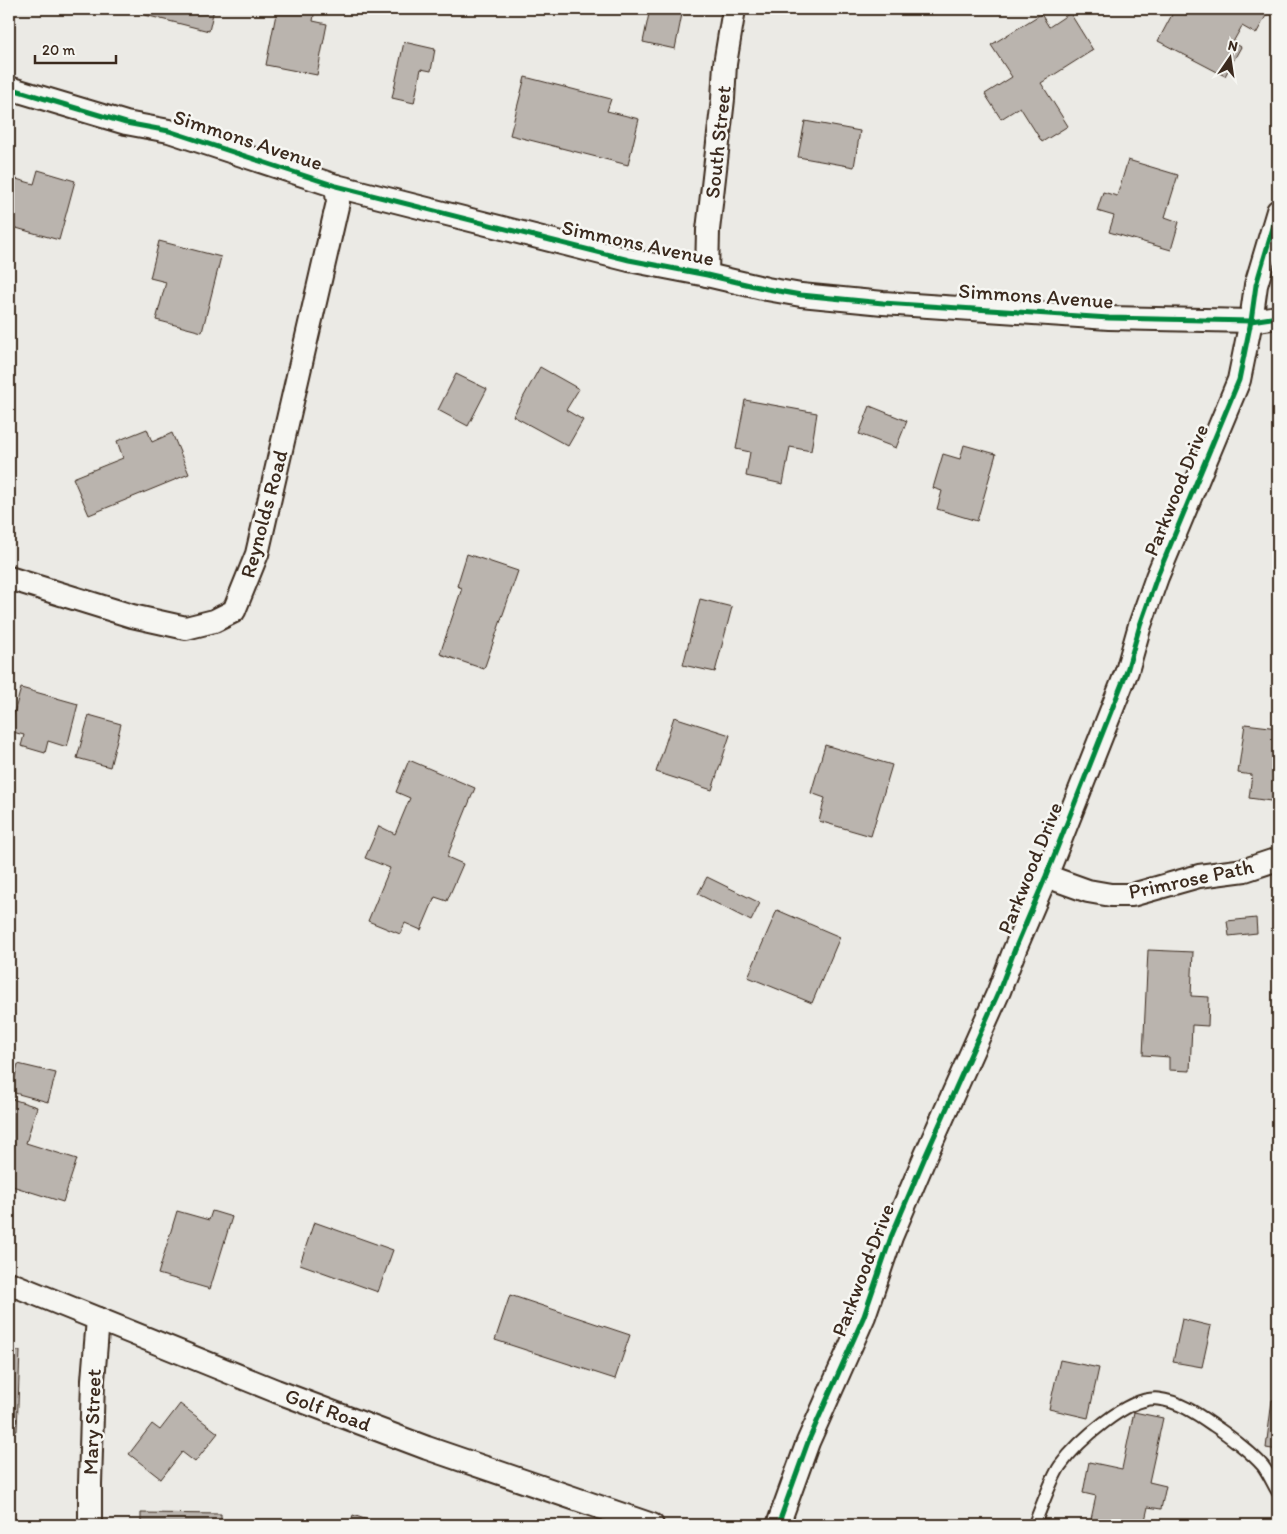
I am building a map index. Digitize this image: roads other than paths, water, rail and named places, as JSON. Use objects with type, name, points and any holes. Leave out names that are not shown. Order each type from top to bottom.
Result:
[{"type":"street","name":"South Street","points":[[707,275],[708,230],[726,64],[734,9]]},
{"type":"street","name":"Simmons Avenue","points":[[9,88],[126,123],[169,131],[336,186],[629,260],[801,295],[883,303],[1109,318],[1251,321],[1278,317]]},
{"type":"street","name":"Reynolds Road","points":[[9,578],[132,616],[186,628],[214,621],[234,611],[256,554],[338,202],[336,186]]},
{"type":"street","name":"Parkwood Drive","points":[[778,1525],[808,1442],[864,1316],[891,1236],[998,992],[1046,876],[1126,671],[1157,577],[1238,380],[1251,321],[1256,285],[1278,211]]},
{"type":"street","name":"Primrose Path","points":[[1046,876],[1088,891],[1110,895],[1132,895],[1199,876],[1245,870],[1278,859]]},
{"type":"street","name":"Golf Road","points":[[9,1283],[276,1391],[427,1448],[652,1525]]},
{"type":"street","name":"Mary Street","points":[[90,1525],[93,1380],[98,1319]]},
{"type":"lane","points":[[1034,1525],[1059,1467],[1078,1444],[1112,1416],[1144,1400],[1158,1399],[1179,1405],[1198,1414],[1263,1466],[1278,1492]]}]
